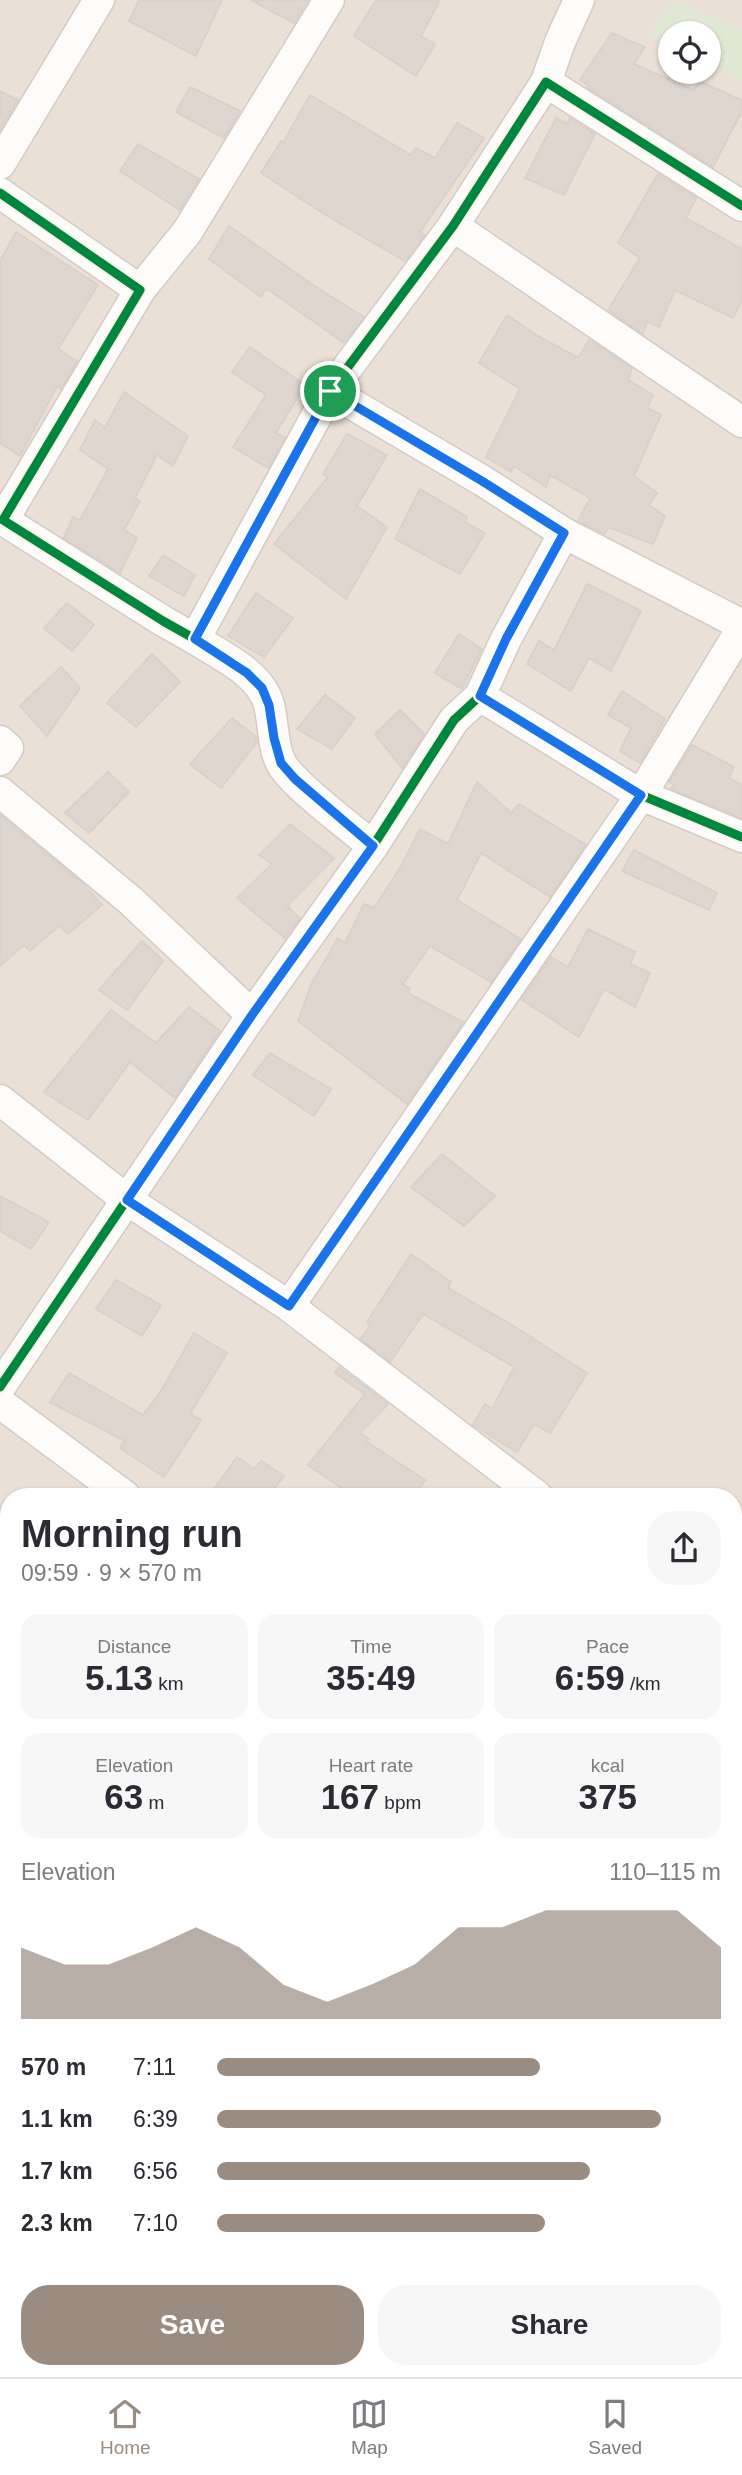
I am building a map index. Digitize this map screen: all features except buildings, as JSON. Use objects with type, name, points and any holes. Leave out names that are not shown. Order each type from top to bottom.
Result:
[{"type":"street","points":[[0,164],[99,0]]},
{"type":"street","points":[[329,0],[187,232],[139,290],[3,520],[247,673],[262,688],[269,705],[281,763],[295,779],[373,846]]},
{"type":"street","points":[[195,639],[330,391],[453,226],[546,82],[579,0]]},
{"type":"street","points":[[546,82],[742,206]]},
{"type":"street","points":[[3,201],[139,290]]},
{"type":"street","points":[[453,226],[742,422]]},
{"type":"street","points":[[289,1306],[641,795],[742,626],[564,533],[330,391]]},
{"type":"street","points":[[0,1387],[252,1015],[373,846],[454,720],[480,696],[506,639],[564,533]]},
{"type":"street","points":[[480,696],[641,795],[742,837]]},
{"type":"street","points":[[0,741],[8,748],[0,761]]},
{"type":"street","points":[[0,792],[131,901],[252,1015]]},
{"type":"street","points":[[0,1100],[127,1200],[289,1306],[527,1488]]},
{"type":"street","points":[[0,1403],[114,1488]]},
{"type":"shaded area","points":[[0,0],[742,0],[742,1488],[0,1488]]},
{"type":"green space","points":[[672,0],[742,29],[742,81],[721,70],[721,21],[658,21],[658,39],[649,34]]},
{"type":"cycle path","points":[[0,193],[140,290],[3,520],[195,639],[330,391],[453,226],[546,82],[742,206]]},
{"type":"cycle path","points":[[0,1387],[252,1015],[373,846],[454,720],[480,696],[641,795],[742,837]]},
{"type":"route","points":[[330,391],[564,533],[506,639],[480,696],[641,795],[289,1306],[127,1200],[252,1015],[373,846],[295,779],[281,763],[269,705],[262,688],[247,673],[195,639],[330,391]]}]
